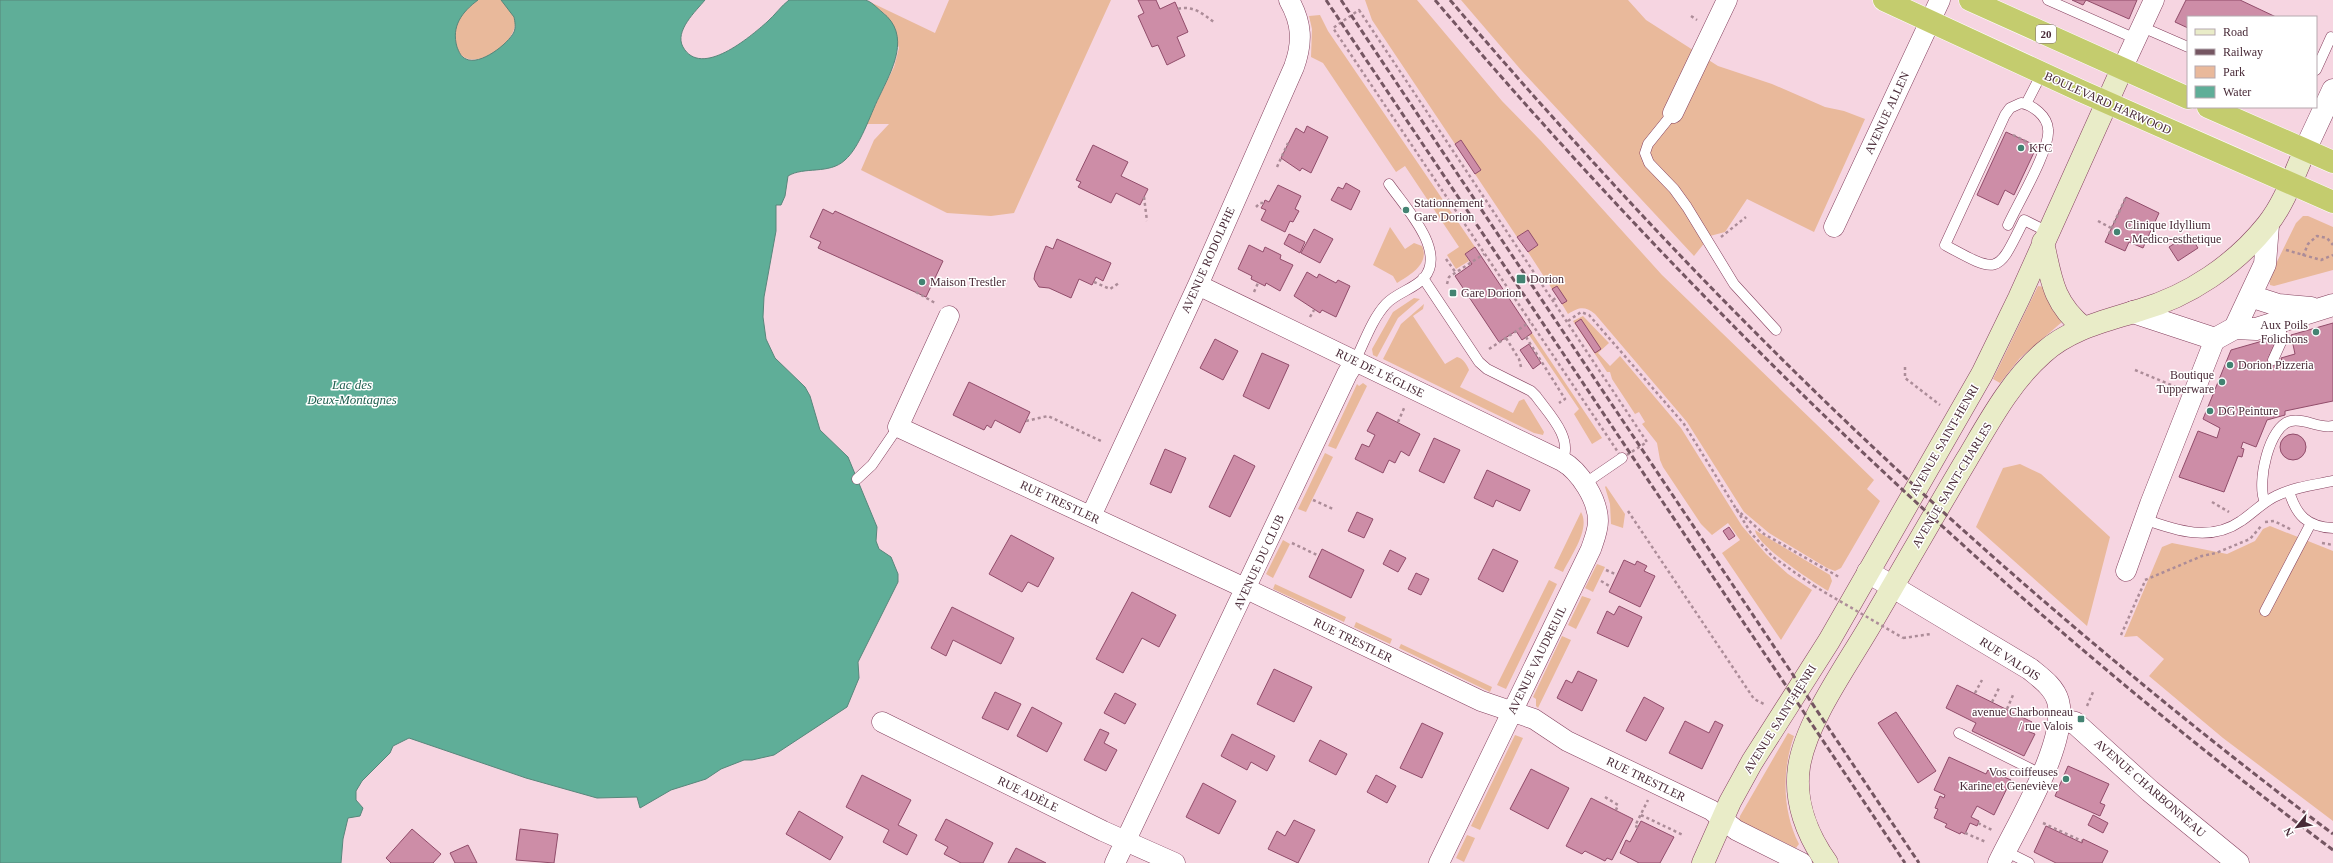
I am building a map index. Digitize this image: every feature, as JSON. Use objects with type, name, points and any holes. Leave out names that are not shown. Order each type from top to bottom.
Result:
[{"type":"highway","name":"BOULEVARD HARWOOD","points":[[1884,0],[2106,103],[2333,202]]},
{"type":"highway","name":"20","points":[[1970,0],[2187,98]]},
{"type":"highway","points":[[2210,108],[2333,162]]},
{"type":"main road","name":"AVENUE SAINT-HENRI","points":[[1703,863],[1722,819],[1752,762],[1804,682],[1982,374],[2122,69]]},
{"type":"main road","name":"AVENUE SAINT-CHARLES","points":[[1827,863],[1812,840],[1800,807],[1798,782],[1804,744],[1815,720],[1989,421],[2014,384],[2051,346],[2084,328],[2167,301],[2208,278],[2234,259],[2268,225],[2305,150]]},
{"type":"main road","points":[[2046,237],[2050,276],[2059,300],[2067,314],[2084,328]]},
{"type":"street","name":"AVENUE RODOLPHE","points":[[1091,516],[1198,285],[1299,54],[1301,44],[1300,21],[1289,0]]},
{"type":"street","points":[[1673,113],[1727,0]]},
{"type":"street","name":"AVENUE ALLEN","points":[[1834,227],[1940,0]]},
{"type":"street","name":"AVENUE SAINT-HENRI","points":[[2122,69],[2154,0]]},
{"type":"street","name":"AVENUE SAINT-CHARLES","points":[[2305,150],[2327,105]]},
{"type":"street","name":"AVENUE SAINT-CHARLES","points":[[2235,328],[2265,264],[2268,225]]},
{"type":"street","name":"RUE DE L'ÉGLISE","points":[[1198,285],[1562,460]]},
{"type":"street","points":[[2250,296],[2278,305],[2326,307]]},
{"type":"street","points":[[2126,571],[2144,519],[2215,339],[2235,328],[2256,329],[2326,307]]},
{"type":"street","points":[[898,427],[943,310]]},
{"type":"street","points":[[2133,312],[2215,339]]},
{"type":"street","name":"AVENUE DU CLUB","points":[[1115,863],[1347,374],[1355,361]]},
{"type":"street","name":"RUE TRESTLER","points":[[898,427],[1091,516],[1481,701],[1538,721],[1567,741],[1711,810],[1736,830],[1802,863]]},
{"type":"street","name":"AVENUE VAUDREUIL","points":[[1439,863],[1511,711],[1591,549],[1596,534],[1597,512],[1584,484],[1573,469],[1562,460]]},
{"type":"street","name":"RUE VALOIS","points":[[1868,572],[2040,677],[2054,692],[2058,701],[2059,719],[2055,742],[2041,774],[1998,847]]},
{"type":"street","name":"AVENUE CHARBONNEAU","points":[[2059,719],[2074,724],[2150,791],[2238,863]]},
{"type":"street","name":"RUE ADÈLE","points":[[882,722],[1175,863]]},
{"type":"lane","points":[[2048,0],[2139,33],[2187,47]]},
{"type":"lane","points":[[2317,68],[2331,37]]},
{"type":"lane","points":[[2026,104],[2042,73]]},
{"type":"lane","points":[[2008,224],[2048,138],[2046,121],[2037,111],[2026,104],[2016,104],[2005,115],[1945,245],[1982,264],[1992,265],[2003,260],[2024,220],[2046,237]]},
{"type":"lane","points":[[1673,113],[1648,144],[1646,153],[1648,163],[1674,189],[1710,243],[1734,284],[1776,330]]},
{"type":"lane","points":[[1389,184],[1430,247],[1430,260],[1423,278],[1479,362],[1487,369],[1531,391],[1536,396],[1565,441],[1566,454],[1562,460]]},
{"type":"lane","name":"AVENUE DU CLUB","points":[[1355,361],[1386,303],[1423,278]]},
{"type":"lane","points":[[2273,360],[2283,338],[2278,323]]},
{"type":"lane","points":[[2265,502],[2260,486],[2277,430],[2282,424],[2298,420],[2329,427]]},
{"type":"lane","points":[[857,479],[872,465],[898,427]]},
{"type":"lane","points":[[1584,484],[1622,458]]},
{"type":"lane","points":[[2144,519],[2190,532],[2207,534],[2240,522],[2265,502],[2289,491],[2333,481]]},
{"type":"lane","points":[[2289,491],[2299,514],[2311,523],[2333,528]]},
{"type":"lane","points":[[2266,611],[2311,523]]},
{"type":"lane","points":[[1960,733],[2041,774]]},
{"type":"lane","points":[[1998,847],[2029,863]]},
{"type":"path","points":[[1178,9],[1186,7],[1192,8],[1215,22]]},
{"type":"path","points":[[1614,448],[1333,28],[1359,10],[1553,300],[1568,320],[1640,431]]},
{"type":"path","points":[[2010,133],[2037,146]]},
{"type":"path","points":[[1277,166],[1288,143]]},
{"type":"path","points":[[1144,197],[1147,220]]},
{"type":"path","points":[[2109,234],[2126,197]]},
{"type":"path","points":[[1710,243],[1727,234],[1746,217]]},
{"type":"path","points":[[2098,221],[2111,228]]},
{"type":"path","points":[[2304,256],[2308,244],[2317,236],[2327,238],[2333,245]]},
{"type":"path","points":[[1519,248],[1523,246]]},
{"type":"path","points":[[2283,250],[2321,260],[2333,255]]},
{"type":"path","points":[[1447,284],[1447,279],[1484,254]]},
{"type":"path","points":[[1444,257],[1456,273]]},
{"type":"path","points":[[1094,282],[1110,289],[1119,283]]},
{"type":"path","points":[[916,292],[943,310]]},
{"type":"path","points":[[1553,300],[1558,297]]},
{"type":"path","points":[[1568,320],[1581,312],[1585,313],[1605,332],[1684,424],[1751,533],[1773,557],[1814,586],[1903,638]]},
{"type":"path","points":[[1489,349],[1530,322]]},
{"type":"path","points":[[1526,337],[1565,399],[1559,403]]},
{"type":"path","points":[[1506,338],[1519,358],[1521,366]]},
{"type":"path","points":[[1904,367],[1905,378],[1940,405]]},
{"type":"path","points":[[2135,370],[2178,388]]},
{"type":"path","points":[[1398,422],[1406,402]]},
{"type":"path","points":[[1026,422],[1048,416],[1108,444]]},
{"type":"path","points":[[1313,500],[1333,509]]},
{"type":"path","points":[[1735,507],[1764,534],[1839,577]]},
{"type":"path","points":[[1628,511],[1754,699],[1766,706]]},
{"type":"path","points":[[2121,635],[2145,580],[2202,556],[2216,553],[2250,539],[2259,528]]},
{"type":"path","points":[[1292,543],[1316,555]]},
{"type":"path","points":[[1606,570],[1617,575]]},
{"type":"path","points":[[1601,581],[1611,587]]},
{"type":"path","points":[[1975,693],[1982,680]]},
{"type":"path","points":[[1992,702],[1999,688]]},
{"type":"path","points":[[2007,709],[2013,695]]},
{"type":"path","points":[[2008,786],[2015,790]]},
{"type":"path","points":[[1605,797],[1618,805],[1616,810]]},
{"type":"path","points":[[1638,827],[1635,826],[1650,797]]},
{"type":"path","points":[[1641,815],[1682,835]]},
{"type":"path","points":[[2038,820],[2082,841]]},
{"type":"path","points":[[1978,823],[1998,847]]},
{"type":"path","points":[[1669,834],[1671,830]]},
{"type":"path","points":[[1965,832],[1998,847]]},
{"type":"green space","points":[[478,0],[501,0],[511,10],[515,23],[513,32],[506,42],[497,50],[476,59],[466,58],[458,51],[455,38],[456,26],[461,16]]},
{"type":"green space","points":[[949,0],[1111,0],[1014,213],[991,216],[947,213],[861,170],[874,140],[889,124],[866,124],[894,67],[899,48],[885,14],[868,1],[935,33]]},
{"type":"green space","points":[[1365,0],[1417,0],[1502,101],[1541,141],[1662,275],[1874,480],[1867,489],[1880,501],[1841,568],[1835,571],[1827,568],[1769,533],[1744,512],[1687,422],[1595,314],[1582,308],[1568,314],[1562,304],[1567,301],[1552,289],[1528,252],[1538,245],[1528,230],[1517,237],[1475,174],[1481,170],[1461,140],[1455,144],[1372,20]]},
{"type":"green space","points":[[1461,0],[1628,0],[1646,20],[1718,66],[1772,84],[1825,107],[1844,111],[1865,119],[1814,232],[1747,199],[1725,232],[1710,236],[1694,256],[1521,70]]},
{"type":"green space","points":[[1320,15],[1328,31],[1475,247],[1465,254],[1469,261],[1456,269],[1447,255],[1459,247],[1405,166],[1396,172],[1323,63],[1311,57],[1312,29],[1309,16]]},
{"type":"green space","points":[[2303,216],[2308,216],[2333,227],[2333,270],[2274,286],[2270,285],[2269,278],[2296,223]]},
{"type":"green space","points":[[1390,227],[1405,249],[1414,243],[1422,246],[1424,252],[1421,264],[1413,273],[1397,283],[1393,276],[1373,265]]},
{"type":"green space","points":[[2038,286],[2045,287],[2062,322],[2020,358],[2000,383],[1993,379]]},
{"type":"green space","points":[[1414,298],[1420,299],[1398,318],[1377,357],[1373,355],[1372,349],[1393,312]]},
{"type":"green space","points":[[1424,304],[1423,309],[1413,316],[1445,364],[1457,357],[1463,360],[1469,370],[1460,387],[1513,413],[1519,401],[1524,399],[1544,432],[1543,435],[1534,433],[1383,359],[1401,324]]},
{"type":"green space","points":[[1583,316],[1609,343],[1598,353],[1610,366],[1620,356],[1681,428],[1742,526],[1766,554],[1788,574],[1812,590],[1781,640],[1722,553],[1740,540],[1728,523],[1712,535],[1701,524],[1663,467],[1660,460],[1657,443],[1642,424],[1645,422],[1639,412],[1635,414],[1612,379],[1610,372],[1607,372],[1573,321]]},
{"type":"green space","points":[[1532,333],[1602,438],[1592,444],[1574,414],[1579,409],[1529,335]]},
{"type":"green space","points":[[1363,383],[1367,386],[1336,449],[1328,446],[1357,384],[1359,386]]},
{"type":"green space","points":[[1325,453],[1333,457],[1306,512],[1298,509]]},
{"type":"green space","points":[[2020,464],[2041,474],[2110,537],[2087,626],[1976,527],[2003,468]]},
{"type":"green space","points":[[1606,486],[1625,514],[1623,528],[1611,524],[1610,504]]},
{"type":"green space","points":[[1581,512],[1583,519],[1582,534],[1563,572],[1554,568]]},
{"type":"green space","points":[[2270,526],[2333,551],[2333,821],[2223,738],[2149,676],[2164,659],[2137,636],[2124,637],[2162,547],[2172,543],[2227,554],[2255,541],[2263,529]]},
{"type":"green space","points":[[1755,530],[1830,575],[1832,581],[1828,591],[1775,554],[1758,537]]},
{"type":"green space","points":[[1283,540],[1290,544],[1273,578],[1266,574]]},
{"type":"green space","points":[[1597,564],[1605,567],[1593,592],[1585,588]]},
{"type":"green space","points":[[1549,580],[1557,584],[1506,689],[1497,685]]},
{"type":"green space","points":[[1275,584],[1346,617],[1344,622],[1273,589]]},
{"type":"green space","points":[[1582,596],[1591,599],[1576,629],[1568,625]]},
{"type":"green space","points":[[1356,622],[1392,639],[1390,644],[1354,627]]},
{"type":"green space","points":[[1562,636],[1571,640],[1538,708],[1536,706],[1536,699],[1533,697]]},
{"type":"green space","points":[[1401,644],[1492,687],[1490,692],[1399,648]]},
{"type":"green space","points":[[1788,733],[1794,736],[1787,763],[1786,790],[1789,818],[1799,844],[1796,848],[1739,821],[1740,816]]},
{"type":"green space","points":[[1515,735],[1523,738],[1480,830],[1471,826]]},
{"type":"green space","points":[[1467,835],[1475,838],[1464,862],[1456,858]]},
{"type":"water","name":"Lac des Deux-Montagnes","points":[[0,0],[478,0],[467,9],[459,20],[456,32],[457,47],[460,54],[466,59],[472,60],[486,57],[493,53],[511,37],[514,32],[514,17],[501,0],[705,0],[687,22],[681,34],[683,47],[691,56],[701,59],[713,57],[738,45],[767,22],[789,0],[865,0],[874,5],[891,21],[896,31],[898,42],[894,64],[864,130],[855,147],[845,160],[839,165],[832,167],[801,171],[788,176],[785,196],[781,205],[776,205],[776,231],[764,297],[763,317],[766,339],[775,358],[805,387],[810,396],[820,430],[848,457],[877,527],[876,541],[879,549],[891,557],[898,574],[898,582],[858,662],[859,678],[847,707],[774,755],[752,760],[744,760],[721,769],[706,779],[671,790],[640,808],[637,797],[597,798],[526,778],[409,738],[393,746],[390,753],[362,781],[356,791],[356,800],[363,808],[360,816],[348,818],[343,839],[341,863],[0,863]]},
{"type":"building","points":[[1138,0],[1156,0],[1160,9],[1175,2],[1188,32],[1177,37],[1185,56],[1167,65],[1158,45],[1152,47],[1138,16],[1144,13]]},
{"type":"building","points":[[2072,0],[2086,0],[2083,5]]},
{"type":"building","points":[[2086,0],[2137,0],[2129,19]]},
{"type":"building","points":[[2186,0],[2240,0],[2274,16],[2187,16],[2187,28],[2175,22]]},
{"type":"building","points":[[1307,126],[1328,137],[1311,173],[1302,168],[1300,171],[1281,158],[1296,128],[1304,133]]},
{"type":"building","points":[[2006,132],[2037,146],[2014,195],[2005,190],[1998,205],[1977,195]]},
{"type":"building","points":[[1461,140],[1481,170],[1475,174],[1455,144]]},
{"type":"building","points":[[1093,145],[1128,162],[1121,176],[1148,189],[1140,205],[1116,193],[1111,203],[1078,187],[1081,182],[1076,180]]},
{"type":"building","points":[[1346,183],[1360,191],[1351,210],[1331,200],[1338,187],[1343,189]]},
{"type":"building","points":[[1278,185],[1301,196],[1295,209],[1299,211],[1293,222],[1290,221],[1285,232],[1261,220],[1266,210],[1261,208],[1265,200],[1269,202]]},
{"type":"building","points":[[2126,197],[2159,213],[2143,248],[2129,242],[2125,251],[2105,242]]},
{"type":"building","points":[[823,209],[833,214],[835,211],[943,261],[926,297],[818,248],[821,242],[810,237]]},
{"type":"building","points":[[1314,229],[1333,239],[1320,263],[1301,253]]},
{"type":"building","points":[[1528,230],[1538,245],[1528,252],[1517,237]]},
{"type":"building","points":[[1289,234],[1305,242],[1300,253],[1284,244]]},
{"type":"building","points":[[2189,234],[2198,248],[2178,261],[2169,247]]},
{"type":"building","points":[[1057,239],[1111,263],[1103,281],[1096,277],[1092,285],[1079,279],[1071,298],[1049,288],[1039,287],[1034,279],[1035,273],[1046,246],[1053,249]]},
{"type":"building","points":[[1249,245],[1263,252],[1265,247],[1281,255],[1280,259],[1293,265],[1280,291],[1266,283],[1265,286],[1251,279],[1252,276],[1238,269]]},
{"type":"building","points":[[1475,247],[1532,333],[1522,340],[1516,331],[1499,342],[1455,276],[1472,264],[1465,254]]},
{"type":"building","points":[[1307,272],[1317,278],[1319,274],[1336,283],[1338,280],[1350,286],[1336,317],[1322,310],[1320,313],[1294,296]]},
{"type":"building","points":[[1557,286],[1567,301],[1562,304],[1552,289]]},
{"type":"building","points":[[1581,319],[1601,349],[1595,353],[1575,323]]},
{"type":"building","points":[[2333,323],[2333,401],[2285,411],[2285,415],[2267,420],[2256,447],[2243,442],[2241,448],[2244,449],[2242,457],[2238,456],[2224,492],[2179,477],[2198,431],[2217,438],[2220,428],[2203,419],[2231,350],[2273,338],[2276,341],[2269,357],[2278,362],[2282,361],[2281,358],[2295,354],[2291,335]]},
{"type":"building","points":[[1215,339],[1238,351],[1223,380],[1200,368]]},
{"type":"building","points":[[1529,344],[1541,363],[1533,369],[1520,350]]},
{"type":"building","points":[[1262,353],[1289,365],[1269,409],[1243,396]]},
{"type":"building","points":[[969,382],[1030,412],[1020,433],[995,420],[991,428],[987,425],[984,430],[953,415]]},
{"type":"building","points":[[1377,412],[1420,434],[1409,456],[1401,451],[1395,463],[1389,460],[1383,473],[1355,459],[1362,444],[1369,447],[1375,435],[1367,431]]},
{"type":"building","points":[[2293,434],[2302,438],[2306,447],[2302,456],[2293,460],[2284,456],[2280,447],[2284,438]]},
{"type":"building","points":[[1434,438],[1460,450],[1444,483],[1419,471]]},
{"type":"building","points":[[1165,449],[1186,458],[1171,493],[1150,484]]},
{"type":"building","points":[[1234,455],[1255,466],[1230,517],[1209,507]]},
{"type":"building","points":[[1487,470],[1530,490],[1520,511],[1496,500],[1493,507],[1474,498]]},
{"type":"building","points":[[1357,512],[1373,519],[1364,538],[1348,531]]},
{"type":"building","points":[[1729,527],[1735,536],[1729,540],[1723,531]]},
{"type":"building","points":[[1011,535],[1054,558],[1038,587],[1028,582],[1022,592],[989,574]]},
{"type":"building","points":[[1322,549],[1364,570],[1351,598],[1309,577]]},
{"type":"building","points":[[1493,549],[1518,561],[1503,592],[1478,579]]},
{"type":"building","points":[[1390,550],[1406,558],[1398,572],[1383,564]]},
{"type":"building","points":[[1624,560],[1635,565],[1637,561],[1647,566],[1644,571],[1655,576],[1640,607],[1609,592]]},
{"type":"building","points":[[1416,573],[1429,579],[1421,595],[1408,589]]},
{"type":"building","points":[[1132,592],[1176,615],[1159,647],[1142,638],[1123,673],[1096,659]]},
{"type":"building","points":[[1619,606],[1642,617],[1628,647],[1597,633],[1607,611],[1614,615]]},
{"type":"building","points":[[952,607],[1014,638],[1001,664],[953,640],[946,656],[931,648]]},
{"type":"building","points":[[1274,669],[1312,687],[1294,722],[1257,704]]},
{"type":"building","points":[[1578,671],[1597,680],[1582,711],[1557,698],[1566,680],[1572,683]]},
{"type":"building","points":[[1957,685],[2032,722],[2027,731],[2035,734],[2024,756],[1972,731],[1976,723],[1946,708]]},
{"type":"building","points":[[995,692],[1021,704],[1008,730],[982,718]]},
{"type":"building","points":[[1115,693],[1136,704],[1125,724],[1104,713]]},
{"type":"building","points":[[1644,697],[1664,708],[1646,741],[1626,731]]},
{"type":"building","points":[[1032,707],[1062,723],[1047,752],[1017,736]]},
{"type":"building","points":[[1896,712],[1936,771],[1918,783],[1878,723]]},
{"type":"building","points":[[1685,721],[1709,733],[1715,721],[1723,725],[1702,769],[1669,753]]},
{"type":"building","points":[[1422,723],[1443,733],[1422,778],[1400,768]]},
{"type":"building","points":[[1100,729],[1109,733],[1104,743],[1117,750],[1106,771],[1084,760]]},
{"type":"building","points":[[1232,734],[1275,756],[1267,771],[1251,762],[1247,770],[1221,756]]},
{"type":"building","points":[[1320,740],[1347,754],[1336,775],[1309,761]]},
{"type":"building","points":[[1949,757],[1986,774],[1988,770],[2011,780],[1994,815],[1977,806],[1971,817],[1979,821],[1977,826],[1970,823],[1965,834],[1961,832],[1960,834],[1945,827],[1947,824],[1934,818],[1938,809],[1935,808],[1940,796],[1944,798],[1945,795],[1934,790]]},
{"type":"building","points":[[2068,766],[2109,784],[2100,803],[2105,805],[2100,816],[2055,796]]},
{"type":"building","points":[[1531,769],[1569,788],[1548,829],[1510,809]]},
{"type":"building","points":[[862,775],[911,800],[898,825],[917,835],[907,855],[883,842],[889,830],[846,807]]},
{"type":"building","points":[[1376,775],[1396,786],[1387,803],[1367,792]]},
{"type":"building","points":[[1203,783],[1236,801],[1219,834],[1186,817]]},
{"type":"building","points":[[1591,798],[1633,819],[1612,860],[1607,858],[1605,861],[1585,851],[1582,854],[1566,846]]},
{"type":"building","points":[[799,811],[843,837],[830,860],[786,834]]},
{"type":"building","points":[[2093,815],[2108,823],[2103,833],[2088,825]]},
{"type":"building","points":[[946,819],[993,843],[983,863],[961,863],[944,854],[948,847],[935,840]]},
{"type":"building","points":[[1294,820],[1315,830],[1298,863],[1268,849],[1277,831],[1285,836]]},
{"type":"building","points":[[1641,821],[1674,837],[1660,863],[1639,863],[1620,853],[1626,840],[1630,842]]},
{"type":"building","points":[[2046,826],[2082,843],[2083,839],[2108,851],[2102,863],[2056,863],[2034,852]]},
{"type":"building","points":[[412,829],[441,854],[433,863],[391,863],[386,858]]},
{"type":"building","points":[[520,829],[558,834],[554,863],[516,860]]},
{"type":"building","points":[[468,845],[477,863],[455,863],[450,853]]},
{"type":"building","points":[[1016,848],[1046,863],[1008,863]]},
{"type":"railway","points":[[1326,0],[1905,863]]},
{"type":"railway","points":[[1341,0],[1919,863]]},
{"type":"railway","points":[[1435,0],[1537,117],[1642,231],[1750,342],[1860,450],[1974,555],[2091,657],[2210,755],[2333,850]]},
{"type":"railway","points":[[1450,0],[1520,81],[1664,239],[1739,316],[1880,454],[2026,586],[2101,650],[2177,713],[2333,834]]},
{"type":"place","name":"KFC","points":[[2021,148]]},
{"type":"place","name":"Stationnement Gare Dorion","points":[[1406,210]]},
{"type":"place","name":"Clinique Idyllium - Medico-esthetique","points":[[2117,232]]},
{"type":"place","name":"Dorion","points":[[1521,279]]},
{"type":"place","name":"Maison Trestler","points":[[922,282]]},
{"type":"place","name":"Gare Dorion","points":[[1453,293]]},
{"type":"place","name":"Aux Poils Folichons","points":[[2316,332]]},
{"type":"place","name":"Dorion Pizzeria","points":[[2230,365]]},
{"type":"place","name":"Boutique Tupperware","points":[[2222,382]]},
{"type":"place","name":"DG Peinture","points":[[2210,411]]},
{"type":"place","name":"avenue Charbonneau / rue Valois","points":[[2081,719]]},
{"type":"place","name":"Vos coiffeuses Karine et Geneviève","points":[[2066,779]]}]
